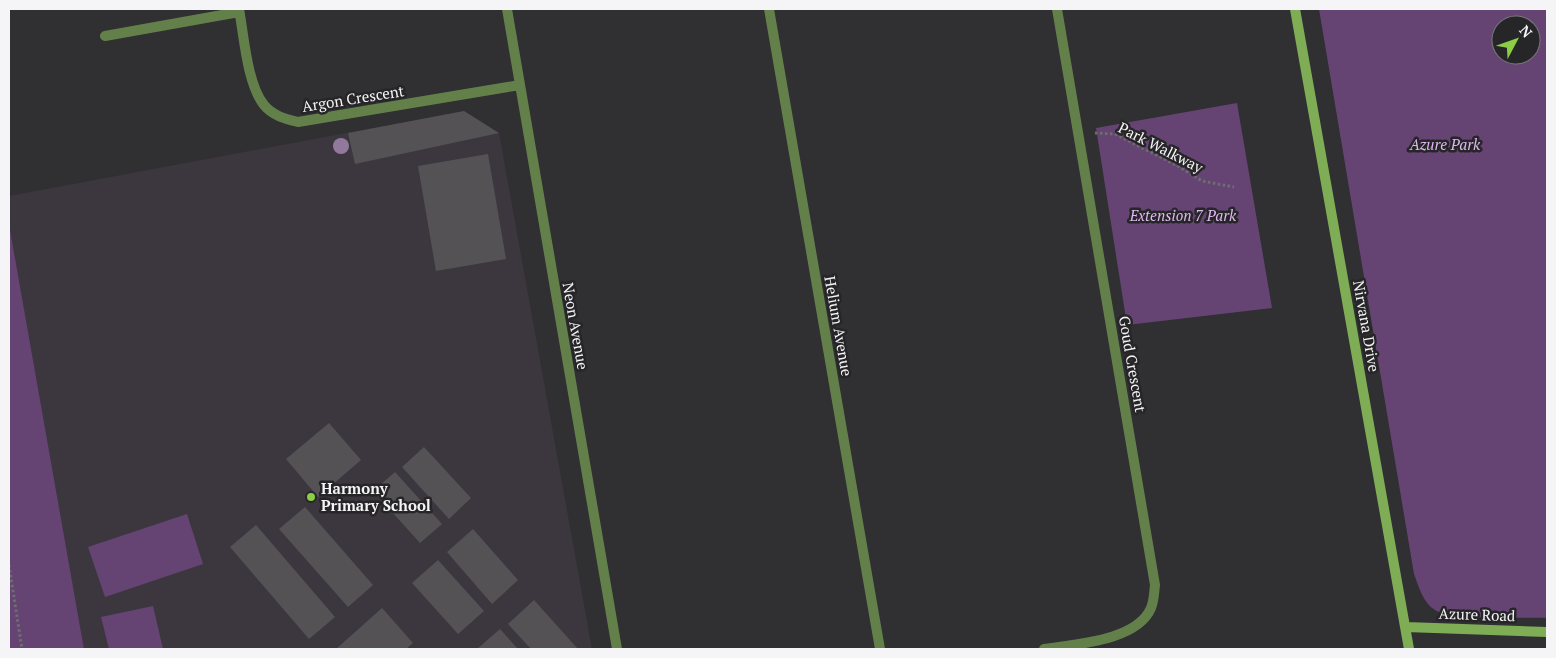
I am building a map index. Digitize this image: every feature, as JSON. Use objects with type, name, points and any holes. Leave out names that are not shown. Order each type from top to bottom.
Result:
[{"type":"main road","name":"Nirvana Drive","points":[[1295,9],[1409,649]]},
{"type":"main road","name":"Azure Road","points":[[1406,627],[1547,632]]},
{"type":"street","name":"Neon Avenue","points":[[507,9],[617,649]]},
{"type":"street","name":"Helium Avenue","points":[[769,9],[880,649]]},
{"type":"street","name":"Goud Crescent","points":[[1044,649],[1104,639],[1128,630],[1141,622],[1151,609],[1155,585],[1057,9]]},
{"type":"street","name":"Argon Crescent","points":[[239,11],[256,93],[264,106],[286,120],[298,122],[520,84]]},
{"type":"street","points":[[106,36],[239,11]]},
{"type":"path","name":"Park Walkway","points":[[1078,133],[1114,134],[1178,166],[1202,181],[1234,187]]},
{"type":"path","points":[[9,565],[22,649]]},
{"type":"shaded area","name":"Harmony Primary School","points":[[464,111],[499,133],[592,649],[84,649],[9,224],[9,196]]},
{"type":"green space","name":"Azure Park","points":[[1319,9],[1547,9],[1547,618],[1457,616],[1435,610],[1427,603],[1414,574]]},
{"type":"green space","name":"Extension 7 Park","points":[[1237,103],[1272,308],[1127,325],[1096,128]]},
{"type":"green space","points":[[9,224],[84,649],[9,649]]},
{"type":"green space","points":[[187,514],[203,564],[105,597],[88,547]]},
{"type":"green space","points":[[153,606],[163,649],[109,649],[101,617]]},
{"type":"building","points":[[464,111],[499,133],[355,164],[348,133]]},
{"type":"building","points":[[488,154],[506,259],[436,271],[418,166]]},
{"type":"building","points":[[329,423],[361,460],[318,497],[286,459]]},
{"type":"building","points":[[424,447],[471,498],[449,519],[402,467]]},
{"type":"building","points":[[395,472],[442,524],[420,543],[373,491]]},
{"type":"building","points":[[305,507],[373,585],[348,607],[279,529]]},
{"type":"building","points":[[256,525],[335,617],[309,639],[230,547]]},
{"type":"building","points":[[473,529],[518,580],[492,604],[447,552]]},
{"type":"building","points":[[438,560],[484,611],[458,634],[412,583]]},
{"type":"building","points":[[534,600],[578,649],[531,649],[508,624]]},
{"type":"building","points":[[382,608],[413,643],[406,649],[336,649]]},
{"type":"building","points":[[500,629],[518,649],[477,649]]},
{"type":"place","name":"Harmony Primary School","points":[[311,497]]}]
